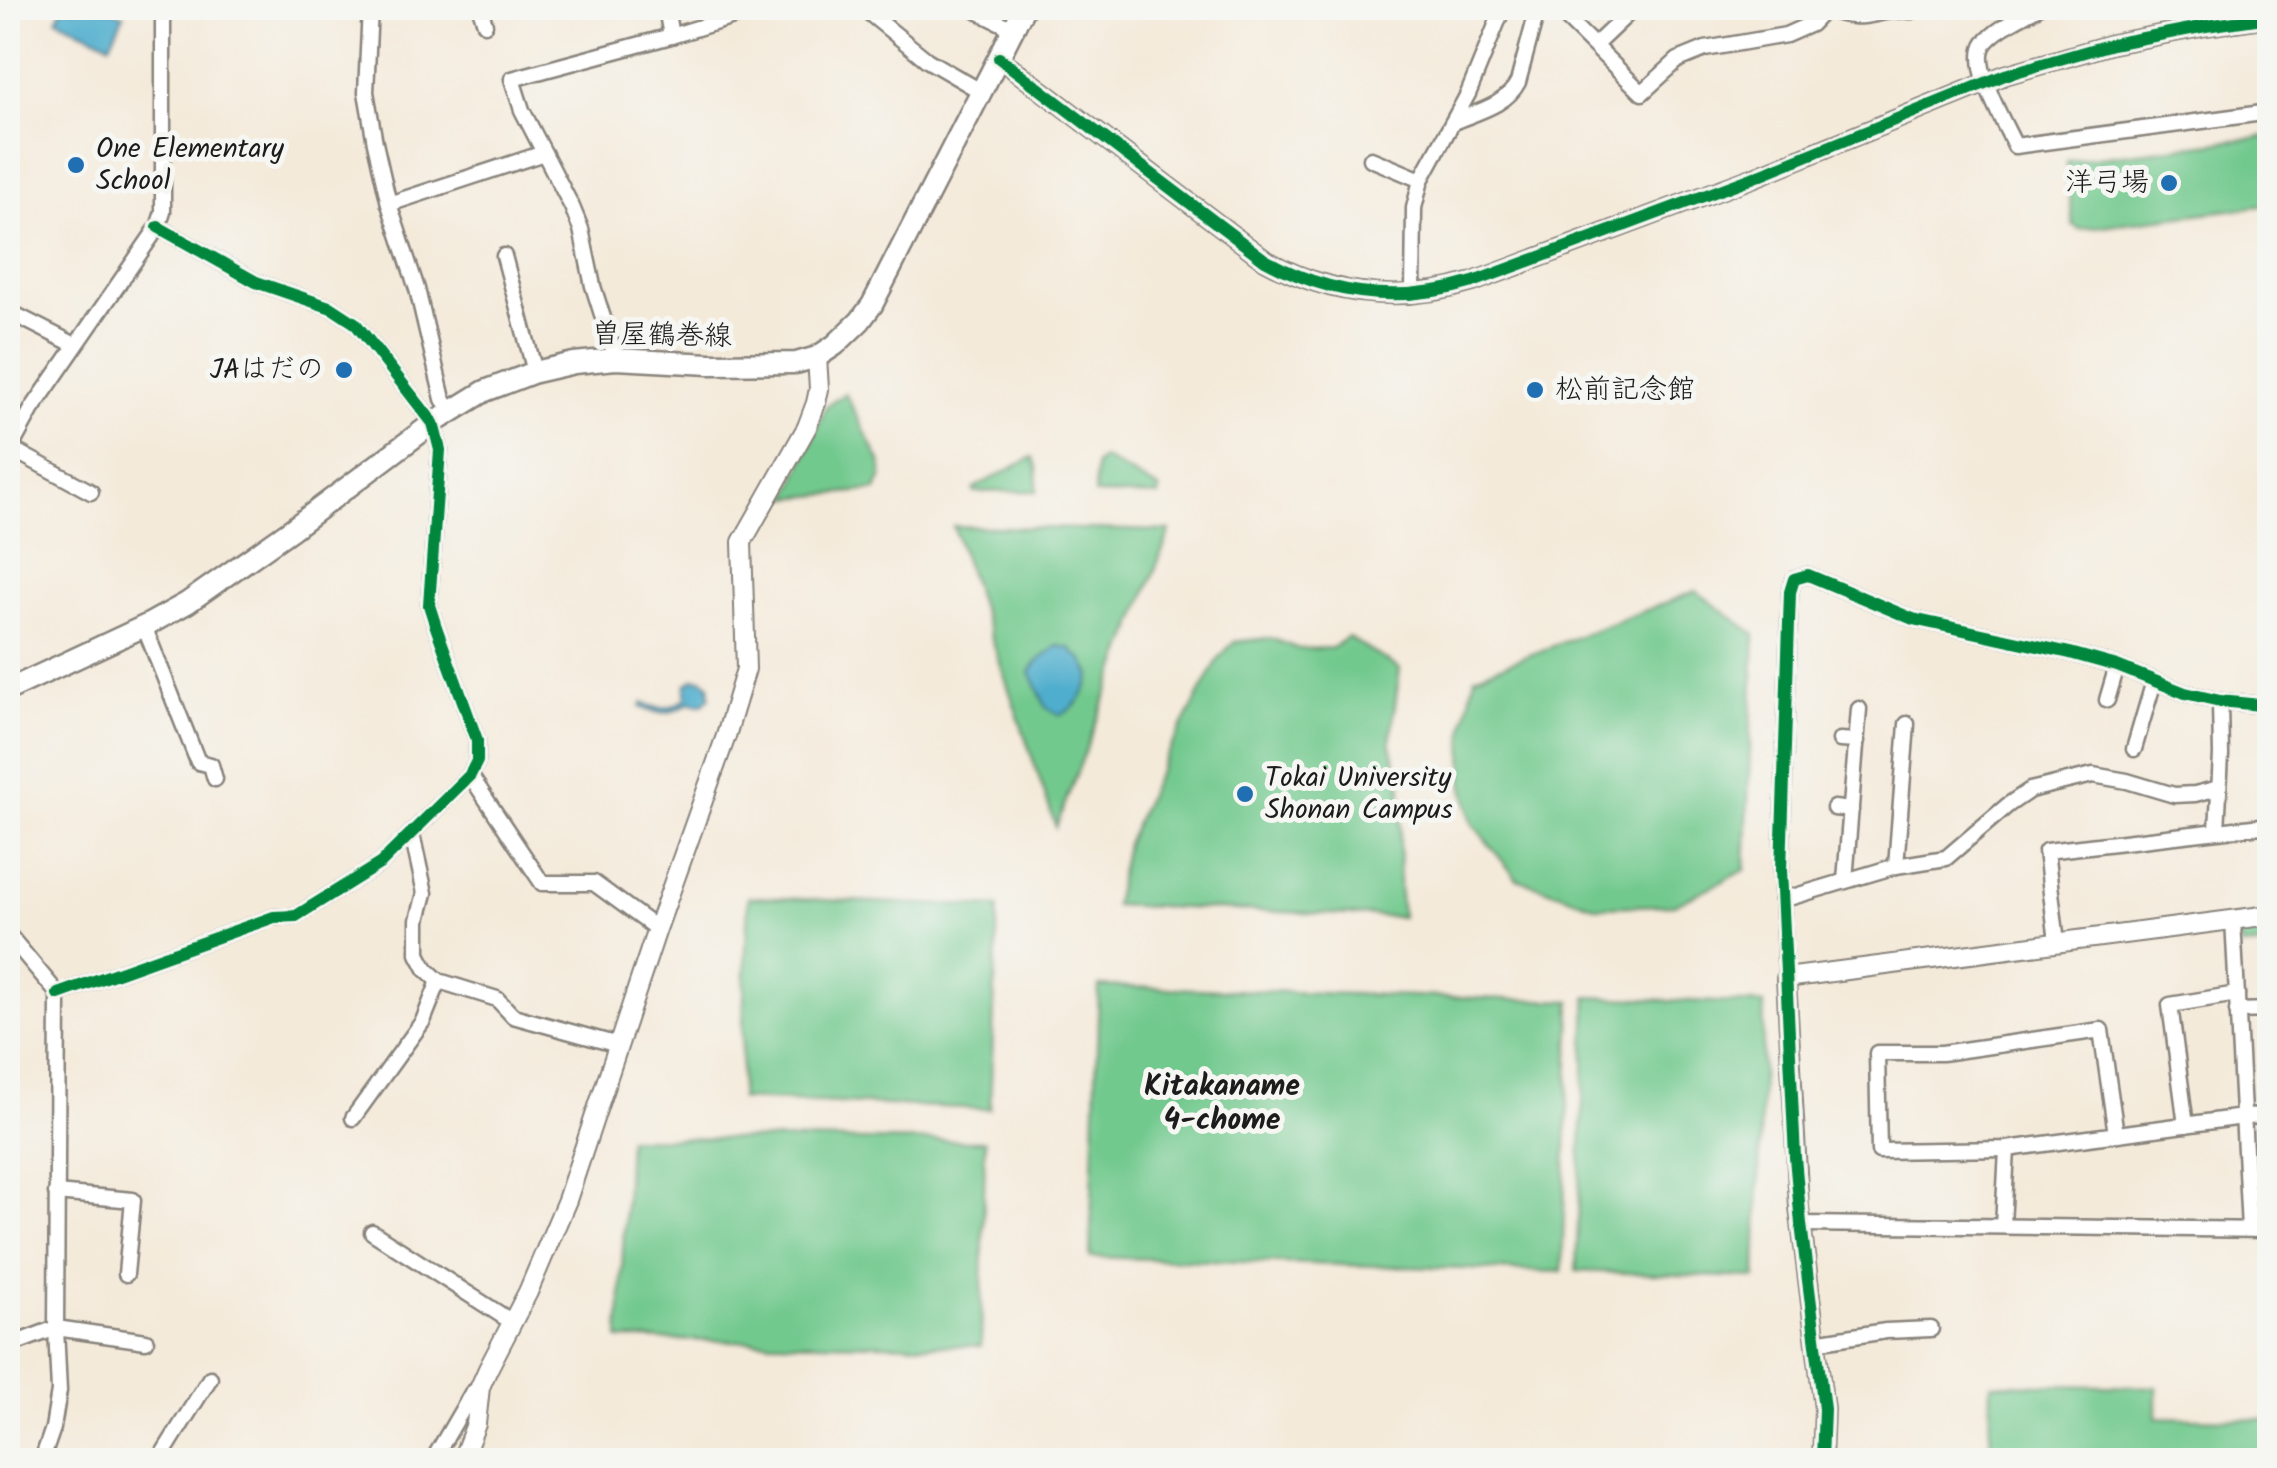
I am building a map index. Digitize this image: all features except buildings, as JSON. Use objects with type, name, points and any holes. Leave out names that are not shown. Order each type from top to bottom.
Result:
[{"type":"main road","points":[[817,358],[849,333],[872,305],[1024,8]]},
{"type":"main road","name":"曽屋鶴巻線","points":[[8,690],[144,626],[212,586],[484,391],[535,372],[616,358],[786,364],[817,358]]},
{"type":"street","points":[[91,492],[9,450],[32,408],[158,227],[163,212],[163,8]]},
{"type":"street","points":[[370,8],[366,92],[374,143],[417,289],[443,399],[452,411]]},
{"type":"street","points":[[480,8],[486,24]]},
{"type":"street","points":[[666,8],[672,36]]},
{"type":"street","points":[[616,358],[592,286],[581,230],[522,110],[512,80],[763,8]]},
{"type":"street","points":[[863,8],[927,60],[982,92]]},
{"type":"street","points":[[971,8],[1013,29]]},
{"type":"street","points":[[1413,294],[1414,208],[1421,180],[1476,77],[1503,8]]},
{"type":"street","points":[[1453,122],[1513,93],[1538,8]]},
{"type":"street","points":[[1556,8],[1642,93],[1678,60],[1705,49],[1786,35],[1811,24],[1826,8],[1844,17],[1859,18],[1912,10]]},
{"type":"street","points":[[1595,45],[1634,8]]},
{"type":"street","points":[[2037,8],[1994,34],[1982,46],[1979,56],[1986,82],[2015,146],[2270,112]]},
{"type":"street","points":[[999,58],[1265,260],[1288,273],[1339,290],[1413,294],[1459,286],[1576,244],[1752,178],[1986,82],[2112,44],[2270,17]]},
{"type":"street","points":[[389,204],[544,153]]},
{"type":"street","points":[[1371,160],[1421,180]]},
{"type":"street","points":[[58,994],[274,917],[296,916],[381,864],[470,775],[477,761],[477,740],[430,604],[440,450],[433,424],[355,323],[332,308],[256,282],[158,227]]},
{"type":"street","points":[[504,256],[535,372]]},
{"type":"street","points":[[8,311],[75,345]]},
{"type":"street","points":[[462,1460],[476,1424],[480,1387],[567,1200],[726,736],[746,669],[742,542],[807,427],[819,389],[817,358]]},
{"type":"street","points":[[56,495],[66,478]]},
{"type":"street","points":[[1822,1460],[1824,1409],[1794,1157],[1782,900],[1791,584],[1794,579],[1808,576],[1913,618],[2117,666],[2185,693],[2270,706]]},
{"type":"street","points":[[144,626],[198,762],[210,765],[216,778]]},
{"type":"street","points":[[2107,700],[2117,666]]},
{"type":"street","points":[[2134,749],[2154,681]]},
{"type":"street","points":[[2217,830],[2220,701]]},
{"type":"street","points":[[1844,880],[1860,710]]},
{"type":"street","points":[[1896,866],[1907,818],[1897,759],[1907,724]]},
{"type":"street","points":[[1840,740],[1857,741]]},
{"type":"street","points":[[470,775],[542,883],[594,883],[657,929]]},
{"type":"street","points":[[1782,900],[1896,866],[1946,858],[2030,790],[2093,775],[2174,795],[2219,788]]},
{"type":"street","points":[[1834,808],[1851,810]]},
{"type":"street","points":[[2057,942],[2046,851],[2270,825]]},
{"type":"street","points":[[412,834],[426,893],[418,920],[418,954],[426,970],[439,981],[497,999],[513,1016],[618,1045]]},
{"type":"street","points":[[1786,978],[2270,914]]},
{"type":"street","points":[[2234,918],[2249,1229]]},
{"type":"street","points":[[8,934],[58,994],[59,1390],[53,1428],[42,1460]]},
{"type":"street","points":[[353,1118],[423,1021],[439,981]]},
{"type":"street","points":[[2186,1126],[2170,1005],[2237,994]]},
{"type":"street","points":[[2238,1011],[2270,1010]]},
{"type":"street","points":[[2116,1134],[2101,1030],[1942,1052],[1877,1053],[1878,1151],[2007,1149],[2270,1116]]},
{"type":"street","points":[[2003,1226],[2007,1149]]},
{"type":"street","points":[[56,1193],[133,1200],[126,1274]]},
{"type":"street","points":[[1800,1224],[2270,1230]]},
{"type":"street","points":[[372,1232],[512,1322]]},
{"type":"street","points":[[8,1346],[56,1328],[146,1340]]},
{"type":"street","points":[[1815,1342],[1886,1331],[1932,1329]]},
{"type":"street","points":[[159,1460],[210,1378]]},
{"type":"street","points":[[433,1460],[472,1393],[480,1387]]},
{"type":"green space","name":"洋弓場","points":[[2269,136],[2269,205],[2079,229],[2073,225],[2066,161]]},
{"type":"green space","points":[[845,393],[881,463],[882,476],[876,490],[788,498],[826,406]]},
{"type":"green space","points":[[1033,457],[1037,491],[974,492],[974,488]]},
{"type":"green space","points":[[1103,458],[1159,489],[1159,496],[1095,494],[1096,464]]},
{"type":"green space","points":[[953,526],[1170,531],[1056,827]]},
{"type":"green space","points":[[1696,591],[1755,634],[1745,870],[1674,905],[1597,907],[1517,879],[1472,823],[1463,782],[1464,726],[1475,676]]},
{"type":"green space","points":[[1348,637],[1400,669],[1390,741],[1401,784],[1402,917],[1114,905],[1126,844],[1162,764],[1219,658],[1234,642],[1270,638],[1299,649],[1332,648]]},
{"type":"green space","points":[[748,897],[998,907],[990,1109],[740,1099]]},
{"type":"green space","points":[[2269,922],[2269,945],[2241,947],[2239,923]]},
{"type":"green space","points":[[1099,986],[1571,1001],[1562,1272],[1090,1257]]},
{"type":"green space","points":[[1587,997],[1764,1004],[1756,1278],[1576,1271]]},
{"type":"green space","points":[[628,1138],[985,1141],[981,1346],[619,1339]]},
{"type":"green space","points":[[1991,1384],[2157,1387],[2157,1417],[2269,1420],[2269,1460],[1990,1460]]},
{"type":"water","points":[[62,8],[107,8],[124,15],[110,44],[57,19]]},
{"type":"water","points":[[1057,646],[1070,648],[1091,675],[1080,699],[1060,715],[1046,707],[1030,672]]},
{"type":"water","points":[[693,679],[709,684],[710,697],[704,703],[689,702],[666,712],[641,707],[643,703],[660,708],[676,705],[686,698],[686,685]]},
{"type":"cycle path","points":[[999,58],[1265,260],[1341,289],[1393,294],[1473,282],[1752,178],[2005,75],[2112,44],[2270,17]]},
{"type":"cycle path","points":[[58,994],[274,917],[296,916],[381,863],[470,775],[477,761],[477,740],[429,605],[440,450],[433,423],[355,323],[332,308],[256,282],[158,227]]},
{"type":"cycle path","points":[[1822,1460],[1824,1409],[1795,1157],[1781,870],[1790,592],[1794,579],[1808,575],[1913,619],[2070,653],[2117,666],[2185,693],[2270,706]]},
{"type":"place","name":"One Elementary School","points":[[76,165]]},
{"type":"place","name":"洋弓場","points":[[2169,183]]},
{"type":"place","name":"JAはだの","points":[[344,370]]},
{"type":"place","name":"松前記念館","points":[[1535,390]]},
{"type":"place","name":"Tokai University Shonan Campus","points":[[1245,794]]},
{"type":"district","name":"Kitakaname 4-chome","points":[[1222,1104]]}]
